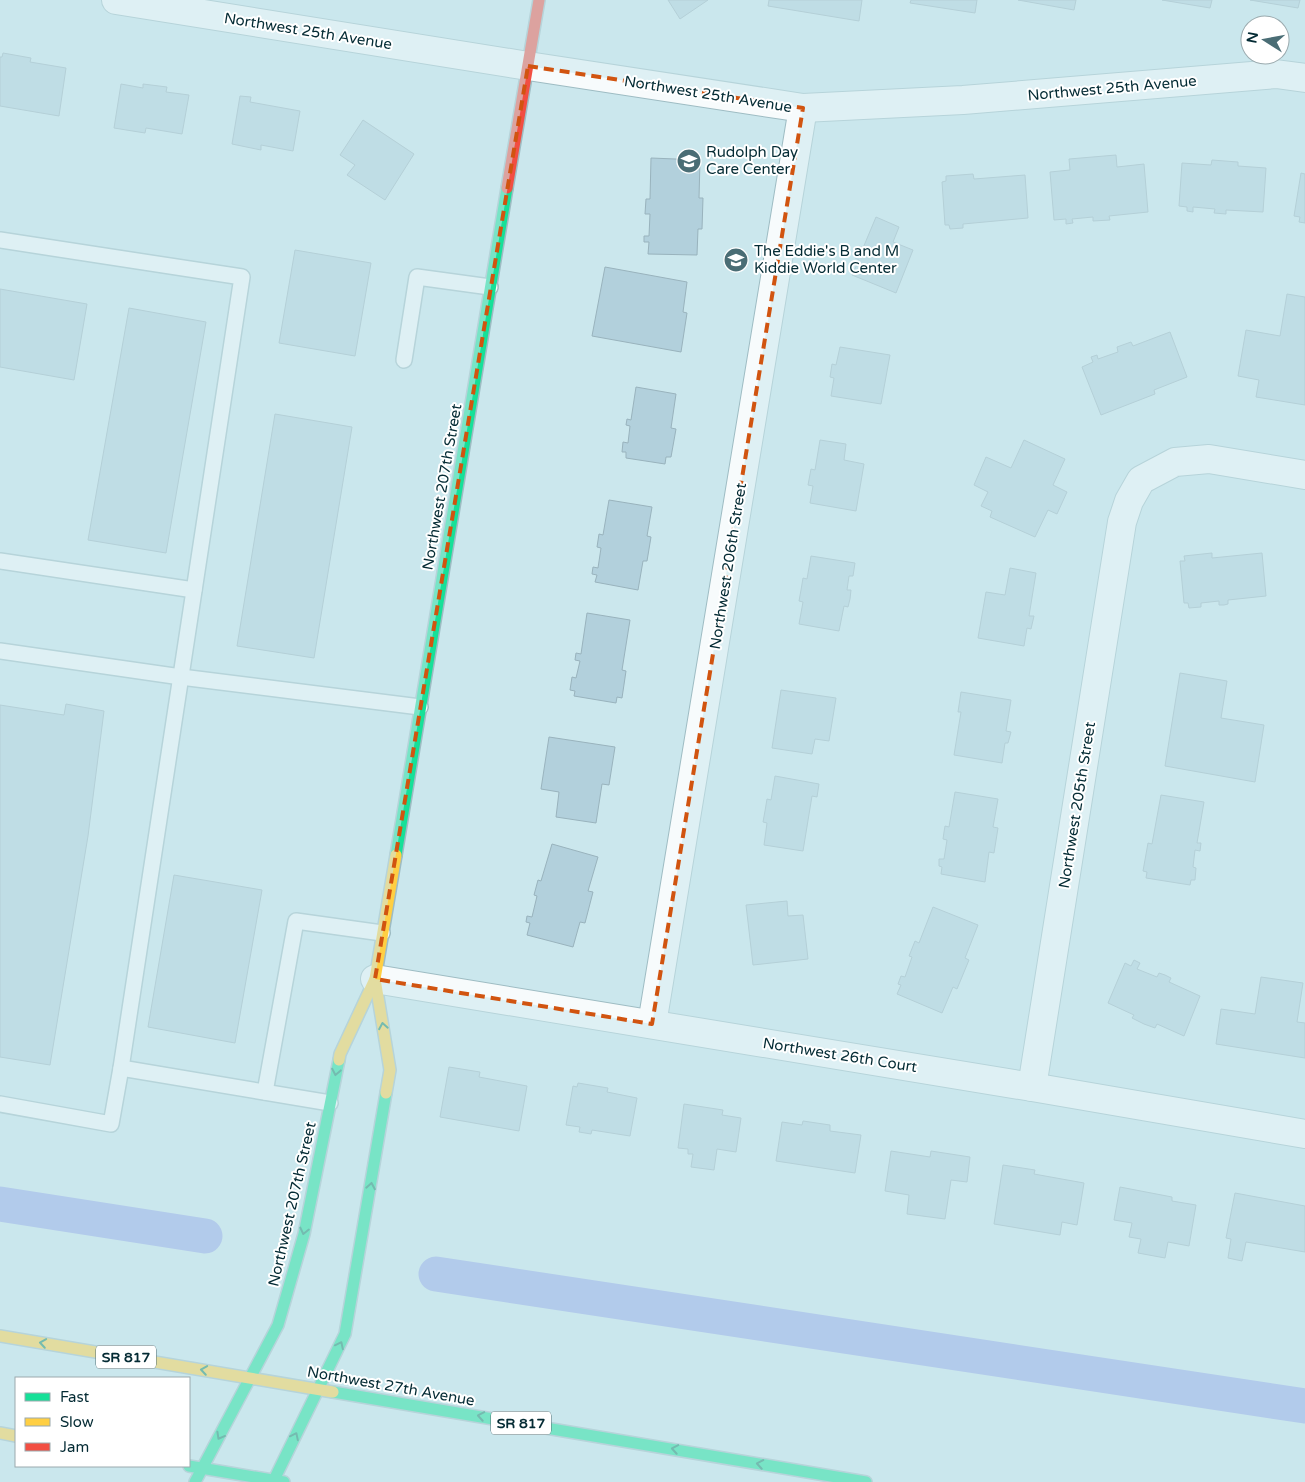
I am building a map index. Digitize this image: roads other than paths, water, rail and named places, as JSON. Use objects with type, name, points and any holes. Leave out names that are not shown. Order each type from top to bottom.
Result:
[{"type":"street","name":"Northwest 25th Avenue","points":[[116,0],[146,2],[528,66],[803,108],[963,100],[1276,74],[1305,78]]},
{"type":"street","name":"Northwest 207th Street","points":[[195,1482],[278,1326],[304,1234],[340,1054],[375,979],[539,0]]},
{"type":"street","name":"Northwest 206th Street","points":[[652,1024],[803,108]]},
{"type":"street","name":"Northwest 205th Street","points":[[1032,1087],[1122,522],[1129,500],[1140,480],[1175,462],[1209,459],[1305,475]]},
{"type":"street","name":"Northwest 207th Street","points":[[277,1481],[345,1334],[390,1070],[375,979]]},
{"type":"street","name":"Northwest 26th Court","points":[[375,979],[1305,1134]]},
{"type":"street","name":"Northwest 27th Avenue","points":[[0,1336],[866,1482]]},
{"type":"street","points":[[0,1433],[15,1436]]},
{"type":"street","points":[[190,1466],[277,1481]]},
{"type":"lane","points":[[0,240],[242,277],[111,1124],[0,1104]]},
{"type":"lane","points":[[404,360],[417,277],[490,287]]},
{"type":"lane","points":[[0,561],[194,590]]},
{"type":"lane","points":[[0,651],[181,677],[420,707]]},
{"type":"lane","points":[[266,1092],[296,921],[382,934]]},
{"type":"lane","points":[[121,1068],[330,1103]]},
{"type":"waterway","points":[[0,1204],[205,1236]]},
{"type":"waterway","points":[[436,1274],[1305,1406]]},
{"type":"place","name":"Rudolph Day Care Center","points":[[689,161]]},
{"type":"place","name":"The Eddie's B and M Kiddie World Center","points":[[736,260]]}]
